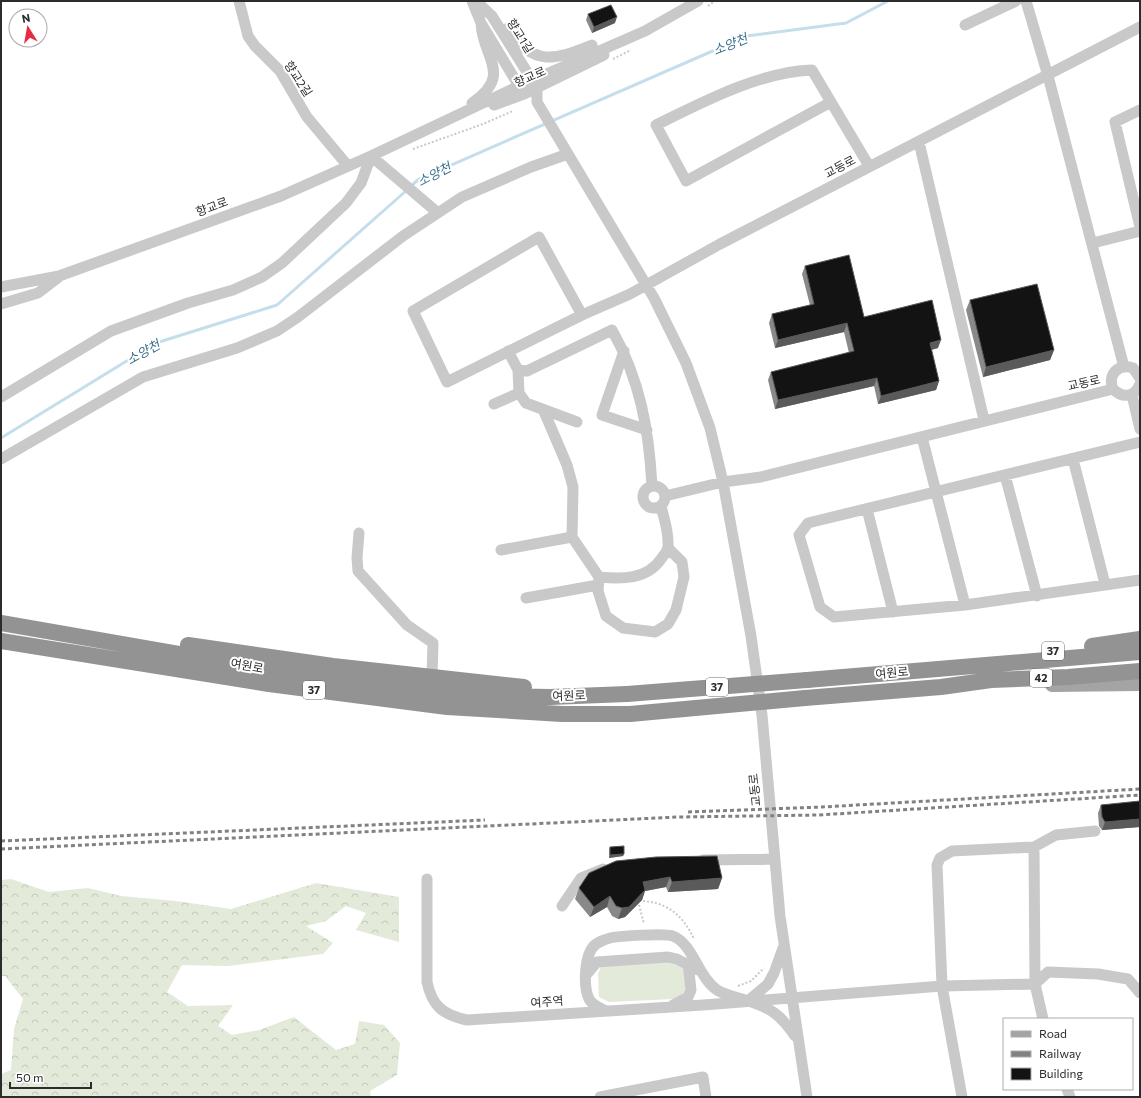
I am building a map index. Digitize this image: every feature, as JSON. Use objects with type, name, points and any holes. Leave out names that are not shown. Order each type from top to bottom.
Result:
[{"type":"highway","name":"여원로","points":[[1,623],[288,673],[485,696],[550,697],[627,694],[1140,652]]},
{"type":"highway","points":[[100,640],[143,638],[334,666],[524,687],[550,697]]},
{"type":"highway","name":"37","points":[[967,667],[991,658],[1140,639]]},
{"type":"highway","name":"여원로","points":[[1,641],[268,684],[447,707],[562,714],[630,714],[941,686],[990,680],[1068,677],[1140,671]]},
{"type":"main road","name":"37","points":[[941,686],[1140,684]]},
{"type":"street","name":"향교2길","points":[[238,1],[248,36],[255,46],[280,71],[307,116],[348,166]]},
{"type":"street","points":[[472,1],[481,23],[521,90],[540,106]]},
{"type":"street","name":"향교1길","points":[[476,1],[492,16],[534,84]]},
{"type":"street","name":"향교로","points":[[1,287],[59,276],[281,196],[371,156],[444,121],[461,118],[534,84],[608,53],[618,41],[645,31],[698,1]]},
{"type":"street","points":[[965,25],[1016,1]]},
{"type":"street","points":[[1026,1],[1093,243],[1124,367]]},
{"type":"street","points":[[492,16],[499,19],[524,48],[538,56],[553,58],[572,53],[601,41],[618,41]]},
{"type":"street","points":[[444,121],[481,97],[489,86],[495,71],[492,60],[481,36],[481,23]]},
{"type":"street","name":"교동로","points":[[647,286],[720,244],[869,166],[920,142],[1048,76],[1140,27]]},
{"type":"street","points":[[830,102],[686,181],[656,125],[716,95],[791,71],[812,70],[869,166]]},
{"type":"street","points":[[534,84],[540,106]]},
{"type":"street","name":"교동로","points":[[540,106],[647,286],[672,332],[700,398],[723,482],[754,657],[762,715],[774,859],[784,945],[797,1039],[807,1097]]},
{"type":"street","points":[[1140,110],[1115,122],[1140,227]]},
{"type":"street","points":[[920,142],[984,420]]},
{"type":"street","points":[[1,459],[143,377],[237,348],[277,331],[298,317],[435,211],[462,197],[566,151]]},
{"type":"street","points":[[1,397],[112,331],[188,303],[233,290],[262,277],[282,263],[346,203],[361,183],[371,156],[435,211]]},
{"type":"street","points":[[1093,243],[1140,231]]},
{"type":"street","points":[[582,315],[539,237],[413,311],[447,382],[582,315],[647,286]]},
{"type":"street","name":"향교로","points":[[1,304],[38,293],[59,276]]},
{"type":"street","points":[[518,370],[527,371],[612,330],[624,350],[644,412],[652,486]]},
{"type":"street","points":[[624,350],[602,415],[647,430]]},
{"type":"street","points":[[508,351],[518,370],[519,393],[526,403],[577,422]]},
{"type":"street","points":[[1140,378],[1133,368],[1124,367],[1115,371],[1112,375],[1111,385],[1113,389],[1121,395],[1132,394],[1140,384]]},
{"type":"street","name":"교동로","points":[[723,482],[761,477],[984,420],[1113,389]]},
{"type":"street","points":[[494,404],[519,393]]},
{"type":"street","points":[[1132,394],[1140,429]]},
{"type":"street","points":[[543,409],[563,453],[573,488],[572,537],[598,581],[601,603],[606,616],[623,628],[655,632],[668,624],[676,610],[684,577],[682,562],[668,548]]},
{"type":"street","points":[[922,437],[966,605]]},
{"type":"street","points":[[1140,442],[808,523],[799,535],[820,607],[834,617],[966,605],[1140,580]]},
{"type":"street","points":[[1073,459],[1105,584]]},
{"type":"street","points":[[1005,475],[1037,596]]},
{"type":"street","points":[[526,598],[598,581],[640,576],[656,568],[668,548],[663,501],[659,487],[652,486],[643,492],[643,500],[650,508],[663,501],[723,482]]},
{"type":"street","points":[[867,509],[893,612]]},
{"type":"street","points":[[359,533],[357,558],[358,572],[407,624],[433,643],[432,677]]},
{"type":"street","points":[[501,550],[572,537]]},
{"type":"street","points":[[962,1097],[942,986],[937,865],[940,858],[952,851],[1034,847],[1056,835],[1095,831]]},
{"type":"street","points":[[1034,847],[1035,984],[1044,1018]]},
{"type":"street","points":[[690,860],[774,859]]},
{"type":"street","points":[[562,906],[581,878],[610,866]]},
{"type":"street","name":"여주역","points":[[427,879],[427,982],[430,994],[442,1012],[452,1017],[467,1020],[486,1020],[942,986],[1035,984]]},
{"type":"street","points":[[606,1011],[594,1005],[589,999],[586,975],[586,963],[589,952],[596,944],[609,938],[663,934],[673,936],[686,947],[700,971],[716,990],[726,995],[748,1001],[773,1011],[785,1021],[797,1039]]},
{"type":"street","points":[[748,1001],[768,984],[774,973],[784,945]]},
{"type":"street","points":[[586,975],[597,962],[603,960],[668,957],[688,963],[700,971]]},
{"type":"street","points":[[666,1007],[681,1002],[688,997],[691,990],[688,963]]},
{"type":"street","points":[[1035,984],[1048,972],[1098,974],[1128,979],[1140,993]]},
{"type":"street","points":[[600,1097],[703,1077],[706,1097]]},
{"type":"path","points":[[407,152],[483,124],[513,111]]},
{"type":"path","points":[[638,897],[645,927]]},
{"type":"path","points":[[639,902],[655,904],[671,910],[688,925],[695,940]]},
{"type":"path","points":[[734,987],[751,981],[764,968]]},
{"type":"green space","points":[[11,879],[49,892],[88,888],[121,896],[176,901],[231,909],[316,883],[399,897],[399,942],[356,930],[366,913],[346,906],[326,921],[306,926],[333,943],[323,954],[228,966],[182,965],[167,992],[188,1006],[233,1005],[218,1026],[232,1035],[259,1030],[294,1017],[336,1050],[355,1044],[359,1021],[384,1025],[400,1043],[397,1075],[370,1091],[371,1097],[1,1097],[1,1074],[11,1070],[14,1029],[23,999],[5,976],[1,976],[1,880]]},
{"type":"green space","points":[[673,960],[685,968],[686,987],[683,994],[679,997],[674,999],[609,1002],[599,997],[598,974],[601,966]]},
{"type":"building","points":[[611,5],[617,17],[594,27],[588,14]]},
{"type":"building","points":[[849,255],[864,317],[932,300],[941,340],[930,343],[939,381],[881,396],[877,378],[778,400],[771,372],[854,351],[847,323],[778,340],[772,314],[814,304],[805,266]]},
{"type":"building","points":[[1037,284],[1054,350],[986,367],[970,300]]},
{"type":"building","points":[[1140,801],[1140,819],[1105,822],[1102,817],[1101,805]]},
{"type":"building","points":[[624,846],[624,854],[610,855],[610,847]]},
{"type":"building","points":[[717,856],[722,878],[672,882],[670,877],[643,882],[645,890],[629,907],[622,908],[616,906],[610,896],[594,907],[579,888],[589,873],[616,861],[656,857]]},
{"type":"waterway","name":"소양천","points":[[411,186],[419,179],[747,36],[846,23],[888,1]]},
{"type":"waterway","name":"소양천","points":[[1,438],[156,343],[277,305],[407,190]]},
{"type":"railway","points":[[688,812],[822,807],[1140,789]]},
{"type":"railway","points":[[1,849],[678,817],[819,815],[1140,795]]},
{"type":"railway","points":[[1,841],[485,820]]}]
